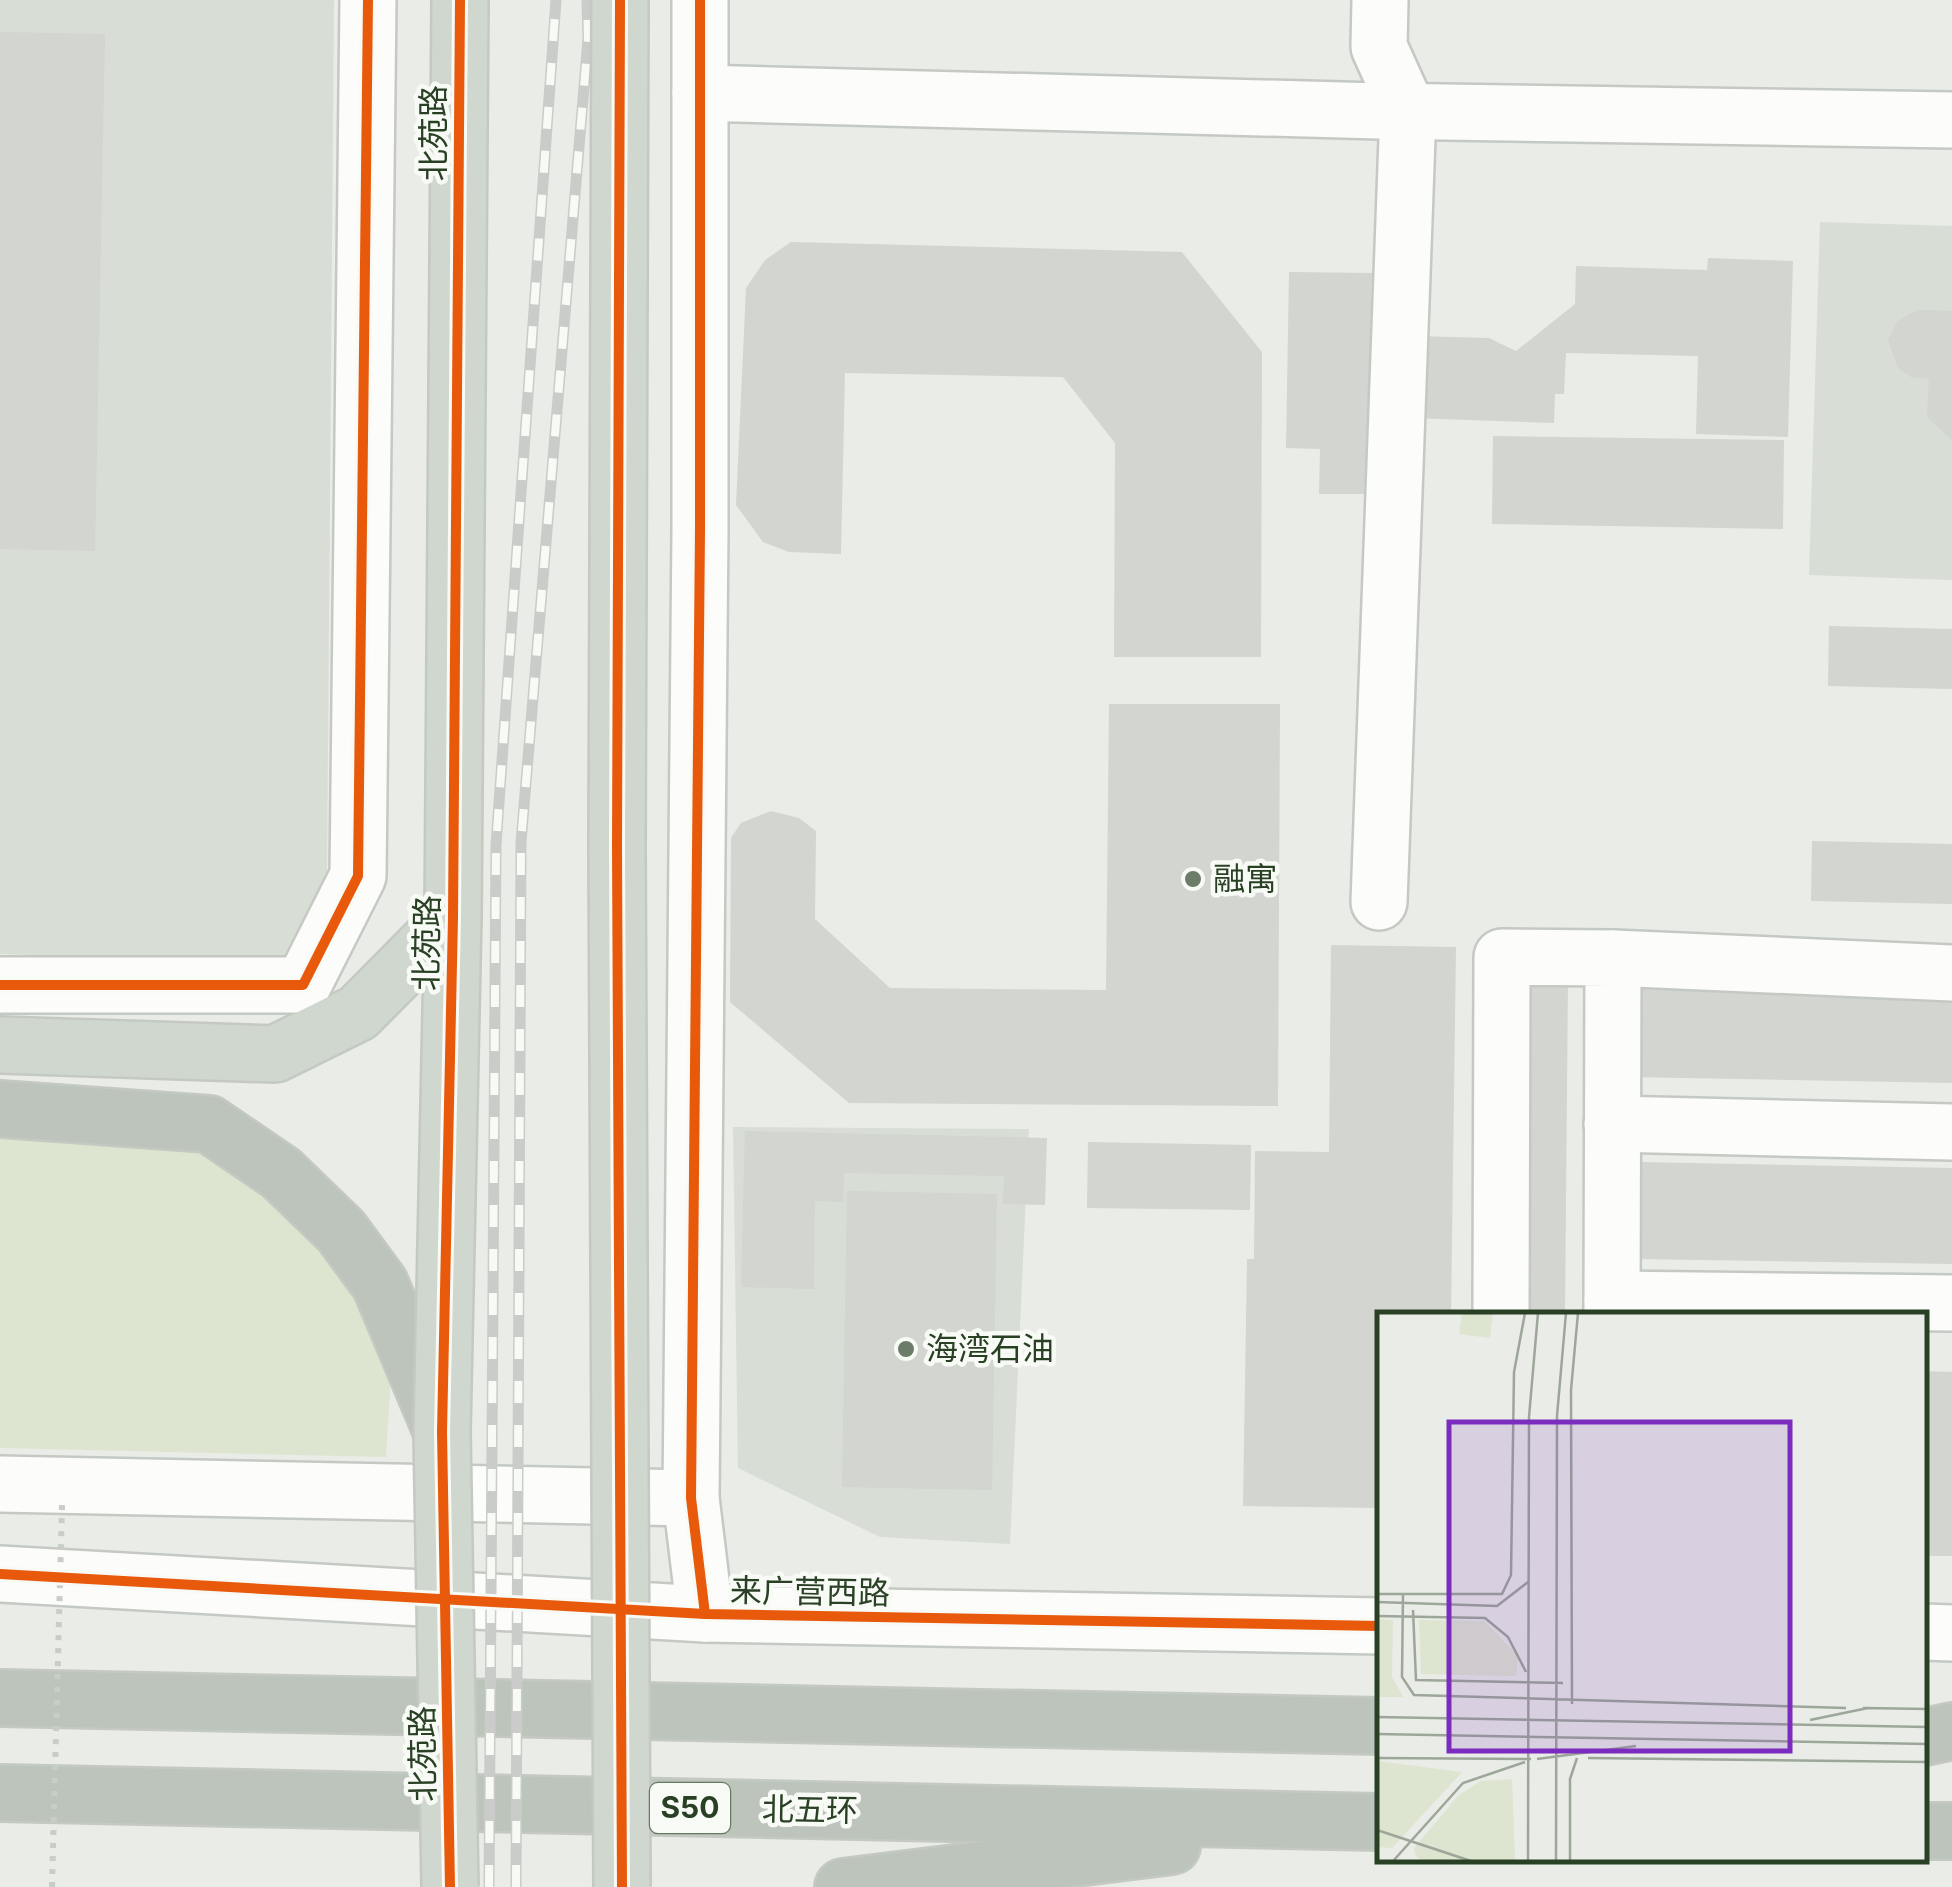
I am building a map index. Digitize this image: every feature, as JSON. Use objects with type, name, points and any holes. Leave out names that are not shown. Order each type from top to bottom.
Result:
[{"type":"highway","points":[[0,1109],[209,1124],[281,1172],[340,1231],[380,1284],[442,1432]]},
{"type":"highway","points":[[0,1698],[1377,1726]]},
{"type":"highway","points":[[1927,1737],[1952,1734]]},
{"type":"highway","name":"北五环","points":[[0,1793],[1369,1822]]},
{"type":"highway","points":[[843,1887],[1369,1822]]},
{"type":"highway","points":[[1927,1830],[1952,1831]]},
{"type":"main road","name":"北苑路","points":[[450,1887],[442,1432],[452,917],[460,0]]},
{"type":"main road","points":[[620,0],[617,888],[622,1887]]},
{"type":"main road","points":[[0,1045],[276,1054],[358,1013],[452,917]]},
{"type":"street","points":[[0,985],[303,985],[358,876],[368,0]]},
{"type":"street","points":[[700,0],[700,529],[691,1498],[705,1614]]},
{"type":"street","points":[[1379,902],[1408,111],[1379,47],[1380,0]]},
{"type":"street","points":[[700,93],[1952,120]]},
{"type":"street","points":[[1501,1312],[1502,957],[1952,973]]},
{"type":"street","points":[[1613,958],[1612,1307],[1952,1303]]},
{"type":"street","points":[[1612,1124],[1952,1132]]},
{"type":"street","points":[[0,1484],[691,1498]]},
{"type":"street","name":"来广营西路","points":[[0,1574],[705,1614],[1377,1626]]},
{"type":"path","points":[[52,1887],[62,1505]]},
{"type":"shaded area","points":[[0,0],[334,0],[327,874],[294,963],[0,954]]},
{"type":"shaded area","points":[[1820,222],[1952,226],[1952,580],[1809,575]]},
{"type":"shaded area","points":[[733,1127],[1029,1129],[1010,1544],[880,1537],[738,1468]]},
{"type":"green space","points":[[0,1138],[203,1142],[353,1266],[393,1341],[386,1457],[0,1448]]},
{"type":"building","points":[[0,32],[105,34],[95,551],[0,549]]},
{"type":"building","points":[[791,242],[1182,252],[1262,352],[1261,657],[1114,657],[1115,443],[1063,377],[845,373],[841,554],[789,552],[763,542],[736,505],[746,288],[765,260]]},
{"type":"building","points":[[1708,258],[1793,261],[1788,437],[1696,434],[1698,356],[1566,353],[1564,394],[1555,394],[1554,423],[1411,418],[1413,336],[1489,338],[1516,351],[1575,304],[1576,266],[1707,270]]},
{"type":"building","points":[[1289,272],[1372,273],[1368,494],[1319,494],[1320,449],[1286,448]]},
{"type":"building","points":[[1923,310],[1952,311],[1952,440],[1927,417],[1929,379],[1911,377],[1898,368],[1888,340],[1897,322]]},
{"type":"building","points":[[1493,436],[1784,440],[1783,529],[1492,524]]},
{"type":"building","points":[[1829,626],[1952,629],[1952,689],[1828,686]]},
{"type":"building","name":"融寓","points":[[1109,704],[1280,704],[1278,1106],[849,1103],[730,1002],[731,838],[741,823],[771,811],[799,818],[816,831],[815,919],[890,988],[1106,990]]},
{"type":"building","points":[[1812,841],[1952,844],[1952,904],[1811,901]]},
{"type":"building","points":[[1331,945],[1456,947],[1451,1312],[1377,1312],[1377,1508],[1243,1506],[1247,1259],[1254,1259],[1255,1151],[1329,1152]]},
{"type":"building","points":[[1530,975],[1568,976],[1565,1312],[1527,1312]]},
{"type":"building","points":[[1631,981],[1952,987],[1952,1083],[1629,1077]]},
{"type":"building","points":[[745,1131],[1047,1138],[1045,1205],[1003,1204],[1004,1176],[844,1173],[843,1202],[815,1201],[814,1289],[741,1287]]},
{"type":"building","points":[[1088,1142],[1251,1145],[1250,1210],[1087,1208]]},
{"type":"building","points":[[1639,1162],[1952,1168],[1952,1264],[1637,1259]]},
{"type":"building","points":[[847,1191],[997,1194],[992,1490],[842,1487]]},
{"type":"building","points":[[1927,1371],[1952,1372],[1952,1556],[1927,1556]]},
{"type":"railway","points":[[489,1887],[496,845],[556,0]]},
{"type":"railway","points":[[516,1887],[521,842],[588,39],[587,0]]},
{"type":"cycle path","points":[[0,985],[303,985],[358,876],[368,0]]},
{"type":"cycle path","points":[[450,1887],[442,1432],[453,917],[460,0]]},
{"type":"cycle path","points":[[620,0],[617,848],[622,1887]]},
{"type":"cycle path","points":[[700,0],[700,529],[691,1498],[705,1614]]},
{"type":"cycle path","points":[[0,1574],[705,1614],[1377,1626]]},
{"type":"place","name":"融寓","points":[[1193,879]]},
{"type":"place","name":"海湾石油","points":[[906,1349]]}]
